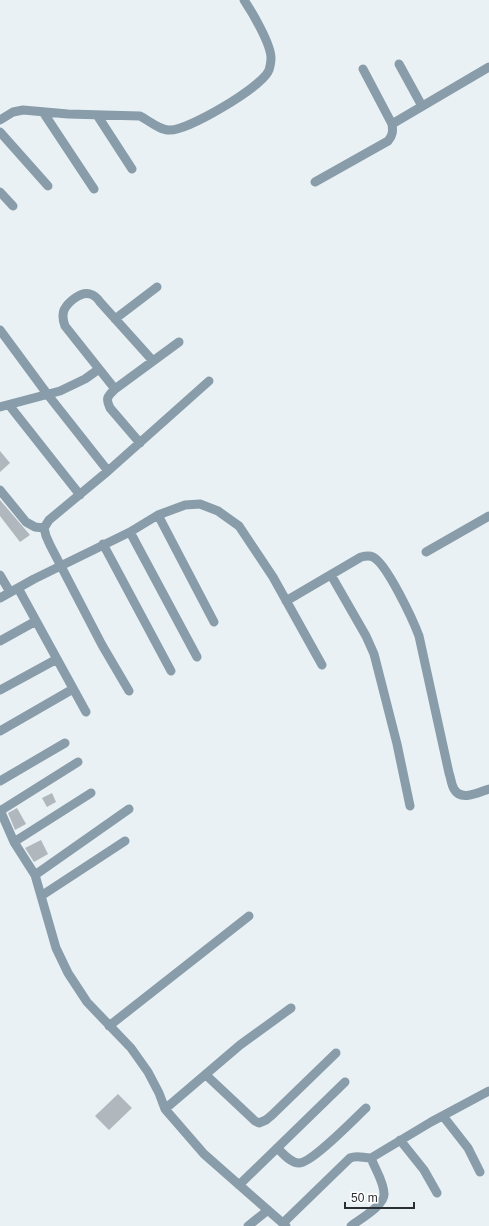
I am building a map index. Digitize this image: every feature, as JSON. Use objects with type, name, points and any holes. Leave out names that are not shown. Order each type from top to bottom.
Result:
[{"type":"street","points":[[0,120],[13,112],[23,110],[97,115],[140,116],[164,130],[171,131],[205,117],[220,109],[258,83],[269,72],[271,57],[267,43],[244,0]]},
{"type":"street","points":[[399,64],[422,106]]},
{"type":"street","points":[[392,124],[489,67]]},
{"type":"street","points":[[315,182],[388,141],[392,137],[392,124],[363,69]]},
{"type":"street","points":[[43,112],[94,189]]},
{"type":"street","points":[[97,115],[132,169]]},
{"type":"street","points":[[0,132],[48,186]]},
{"type":"street","points":[[0,192],[12,206]]},
{"type":"street","points":[[115,319],[157,287]]},
{"type":"street","points":[[115,389],[65,326],[62,318],[64,310],[72,301],[82,294],[91,294],[153,361]]},
{"type":"street","points":[[0,330],[48,395],[108,471]]},
{"type":"street","points":[[140,443],[110,408],[107,402],[107,397],[115,389],[179,342]]},
{"type":"street","points":[[0,407],[48,395],[73,385],[99,369]]},
{"type":"street","points":[[129,692],[102,645],[46,536],[44,528],[49,520],[108,471],[209,381]]},
{"type":"street","points":[[10,404],[80,495]]},
{"type":"street","points":[[0,490],[26,522],[35,528],[44,528]]},
{"type":"street","points":[[0,598],[103,544],[130,532],[158,515],[185,505],[200,504],[218,511],[239,526],[273,577],[322,665]]},
{"type":"street","points":[[158,515],[214,622]]},
{"type":"street","points":[[426,552],[489,516]]},
{"type":"street","points":[[130,532],[197,657]]},
{"type":"street","points":[[103,544],[171,671]]},
{"type":"street","points":[[286,601],[361,557],[369,556],[375,558],[383,567],[414,621],[419,636],[449,773],[454,789],[458,794],[465,796],[489,789]]},
{"type":"street","points":[[0,575],[14,590],[36,621],[86,712]]},
{"type":"street","points":[[330,575],[366,636],[374,654],[397,744],[410,806]]},
{"type":"street","points":[[0,641],[36,621]]},
{"type":"street","points":[[0,690],[56,659]]},
{"type":"street","points":[[0,731],[73,689]]},
{"type":"street","points":[[0,781],[65,743]]},
{"type":"street","points":[[78,762],[0,811],[14,842],[35,876],[56,948],[68,973],[87,1002],[131,1048],[148,1072],[159,1093],[165,1109],[204,1154],[284,1224],[350,1158],[355,1156],[371,1158],[443,1116],[487,1096]]},
{"type":"street","points":[[14,842],[91,793]]},
{"type":"street","points":[[35,876],[129,809]]},
{"type":"street","points":[[41,896],[125,841]]},
{"type":"street","points":[[109,1026],[249,916]]},
{"type":"street","points":[[165,1109],[240,1045],[291,1008]]},
{"type":"street","points":[[206,1075],[255,1121],[260,1123],[272,1115],[336,1053]]},
{"type":"street","points":[[239,1185],[345,1082]]},
{"type":"street","points":[[277,1148],[293,1162],[300,1164],[311,1159],[321,1151],[366,1108]]},
{"type":"street","points":[[443,1116],[468,1148],[480,1172]]},
{"type":"street","points":[[400,1140],[424,1170],[437,1192]]},
{"type":"street","points":[[351,1226],[377,1207],[385,1195],[371,1158]]},
{"type":"street","points":[[248,1226],[268,1210]]},
{"type":"building","points":[[0,451],[10,463],[0,472]]},
{"type":"building","points":[[0,500],[30,535],[20,542],[0,516]]},
{"type":"building","points":[[52,793],[56,802],[47,807],[42,798]]},
{"type":"building","points":[[17,808],[26,824],[15,830],[8,813]]},
{"type":"building","points":[[41,840],[48,854],[34,862],[25,848]]},
{"type":"building","points":[[118,1094],[132,1108],[109,1130],[95,1116]]}]
